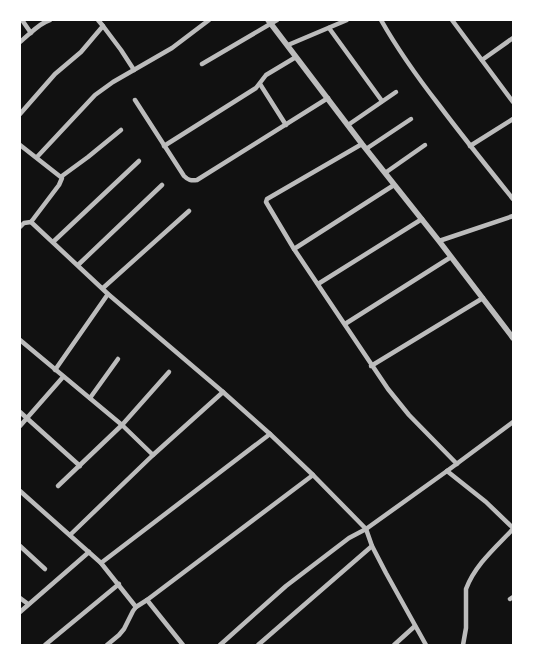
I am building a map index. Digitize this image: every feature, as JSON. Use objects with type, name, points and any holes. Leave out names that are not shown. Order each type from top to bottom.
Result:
[{"type":"street","points":[[22,20],[31,33]]},
{"type":"street","points":[[20,42],[46,21],[50,20]]},
{"type":"street","points":[[98,20],[134,70]]},
{"type":"street","points":[[37,157],[95,95],[113,82],[172,48],[210,20]]},
{"type":"street","points":[[288,46],[347,20]]},
{"type":"street","points":[[381,20],[404,58],[470,146],[513,199]]},
{"type":"street","points":[[452,20],[513,102]]},
{"type":"street","points":[[202,64],[272,21],[296,57],[513,338]]},
{"type":"street","points":[[20,114],[55,74],[81,52],[103,26]]},
{"type":"street","points":[[329,28],[382,101]]},
{"type":"street","points":[[482,60],[513,38]]},
{"type":"street","points":[[164,146],[256,88],[266,75],[296,57]]},
{"type":"street","points":[[260,84],[286,125]]},
{"type":"street","points":[[348,125],[396,92]]},
{"type":"street","points":[[135,100],[184,176],[192,181],[197,180],[328,98]]},
{"type":"street","points":[[470,146],[513,119]]},
{"type":"street","points":[[411,120],[266,200],[294,249],[371,366],[409,415],[457,464]]},
{"type":"street","points":[[20,227],[24,223],[31,222],[62,181],[62,176],[121,130]]},
{"type":"street","points":[[20,145],[62,176]]},
{"type":"street","points":[[385,173],[425,145]]},
{"type":"street","points":[[53,242],[139,161]]},
{"type":"street","points":[[78,265],[162,185]]},
{"type":"street","points":[[294,249],[394,185]]},
{"type":"street","points":[[103,288],[189,211]]},
{"type":"street","points":[[439,241],[513,216]]},
{"type":"street","points":[[318,284],[422,219]]},
{"type":"street","points":[[31,222],[108,294],[270,434],[366,528],[372,546],[426,645]]},
{"type":"street","points":[[345,324],[451,256]]},
{"type":"street","points":[[55,370],[108,294]]},
{"type":"street","points":[[371,366],[482,298]]},
{"type":"street","points":[[20,340],[122,425],[153,456]]},
{"type":"street","points":[[90,398],[118,359]]},
{"type":"street","points":[[58,486],[122,425],[169,372]]},
{"type":"street","points":[[20,426],[63,377]]},
{"type":"street","points":[[70,535],[223,392]]},
{"type":"street","points":[[20,412],[80,466]]},
{"type":"street","points":[[220,645],[286,586],[348,538],[366,528],[513,422]]},
{"type":"street","points":[[101,563],[270,434]]},
{"type":"street","points":[[447,471],[486,502],[513,529],[476,568],[468,584],[466,589],[466,635],[463,645]]},
{"type":"street","points":[[107,645],[124,629],[136,607],[313,475]]},
{"type":"street","points":[[20,491],[101,563],[136,607]]},
{"type":"street","points":[[20,546],[45,569]]},
{"type":"street","points":[[258,645],[372,546]]},
{"type":"street","points":[[20,612],[89,552]]},
{"type":"street","points":[[45,645],[119,584]]},
{"type":"street","points":[[20,598],[28,604]]},
{"type":"street","points":[[147,600],[183,645]]},
{"type":"street","points":[[394,645],[415,626]]}]
